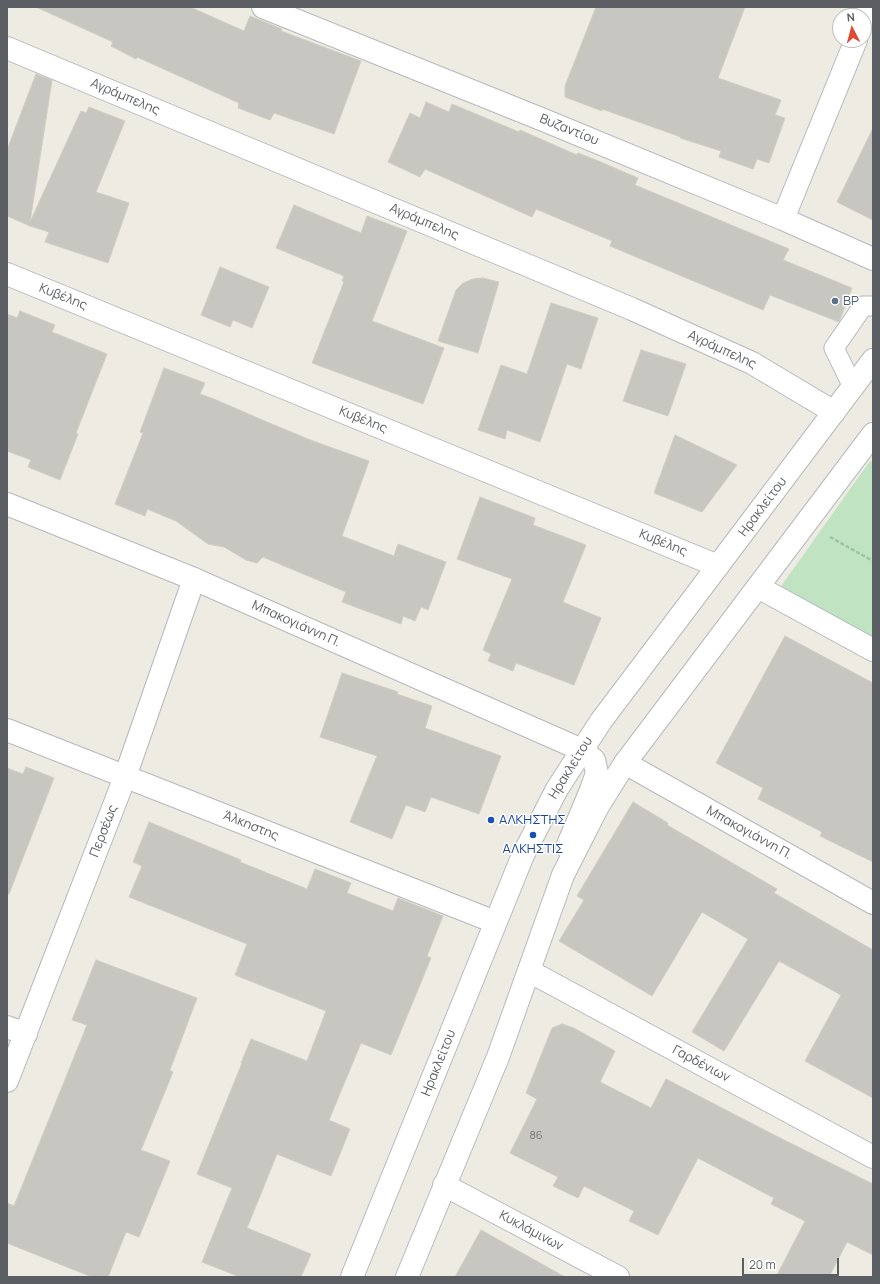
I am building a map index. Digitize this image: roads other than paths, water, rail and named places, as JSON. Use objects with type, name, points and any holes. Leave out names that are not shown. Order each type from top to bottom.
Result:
[{"type":"street","name":"Βυζαντίου","points":[[263,7],[546,121],[782,219],[873,259]]},
{"type":"street","name":"Αγράμπελης","points":[[7,48],[632,309],[752,363],[834,412]]},
{"type":"street","points":[[782,219],[853,48]]},
{"type":"street","name":"Κυβέλης","points":[[7,274],[718,566]]},
{"type":"street","name":"Ηρακλείτου","points":[[352,1277],[523,855],[557,789],[601,721],[873,360]]},
{"type":"street","points":[[407,1277],[498,1057],[564,875],[597,808],[625,763],[873,434]]},
{"type":"street","name":"Μπακογιάννη Π.","points":[[7,504],[194,579],[582,750]]},
{"type":"street","name":"Περσέως","points":[[7,1081],[16,1030],[125,777],[194,579]]},
{"type":"street","points":[[758,587],[873,650]]},
{"type":"street","name":"Άλκηστης","points":[[7,730],[495,922]]},
{"type":"street","points":[[557,893],[567,846],[597,773],[594,760],[582,750]]},
{"type":"street","name":"Μπακογιάννη Π.","points":[[625,763],[873,903]]},
{"type":"street","name":"Γαρδένιων","points":[[529,971],[873,1156]]},
{"type":"street","name":"Κυκλάμινων","points":[[444,1185],[618,1277]]},
{"type":"lane","points":[[853,387],[834,348],[863,306],[873,306]]},
{"type":"place","name":"BP","points":[[835,301]]},
{"type":"place","name":"ΑΛΚΗΣΤΗΣ","points":[[491,820]]},
{"type":"place","name":"ΑΛΚΗΣΤΙΣ","points":[[533,835]]}]
